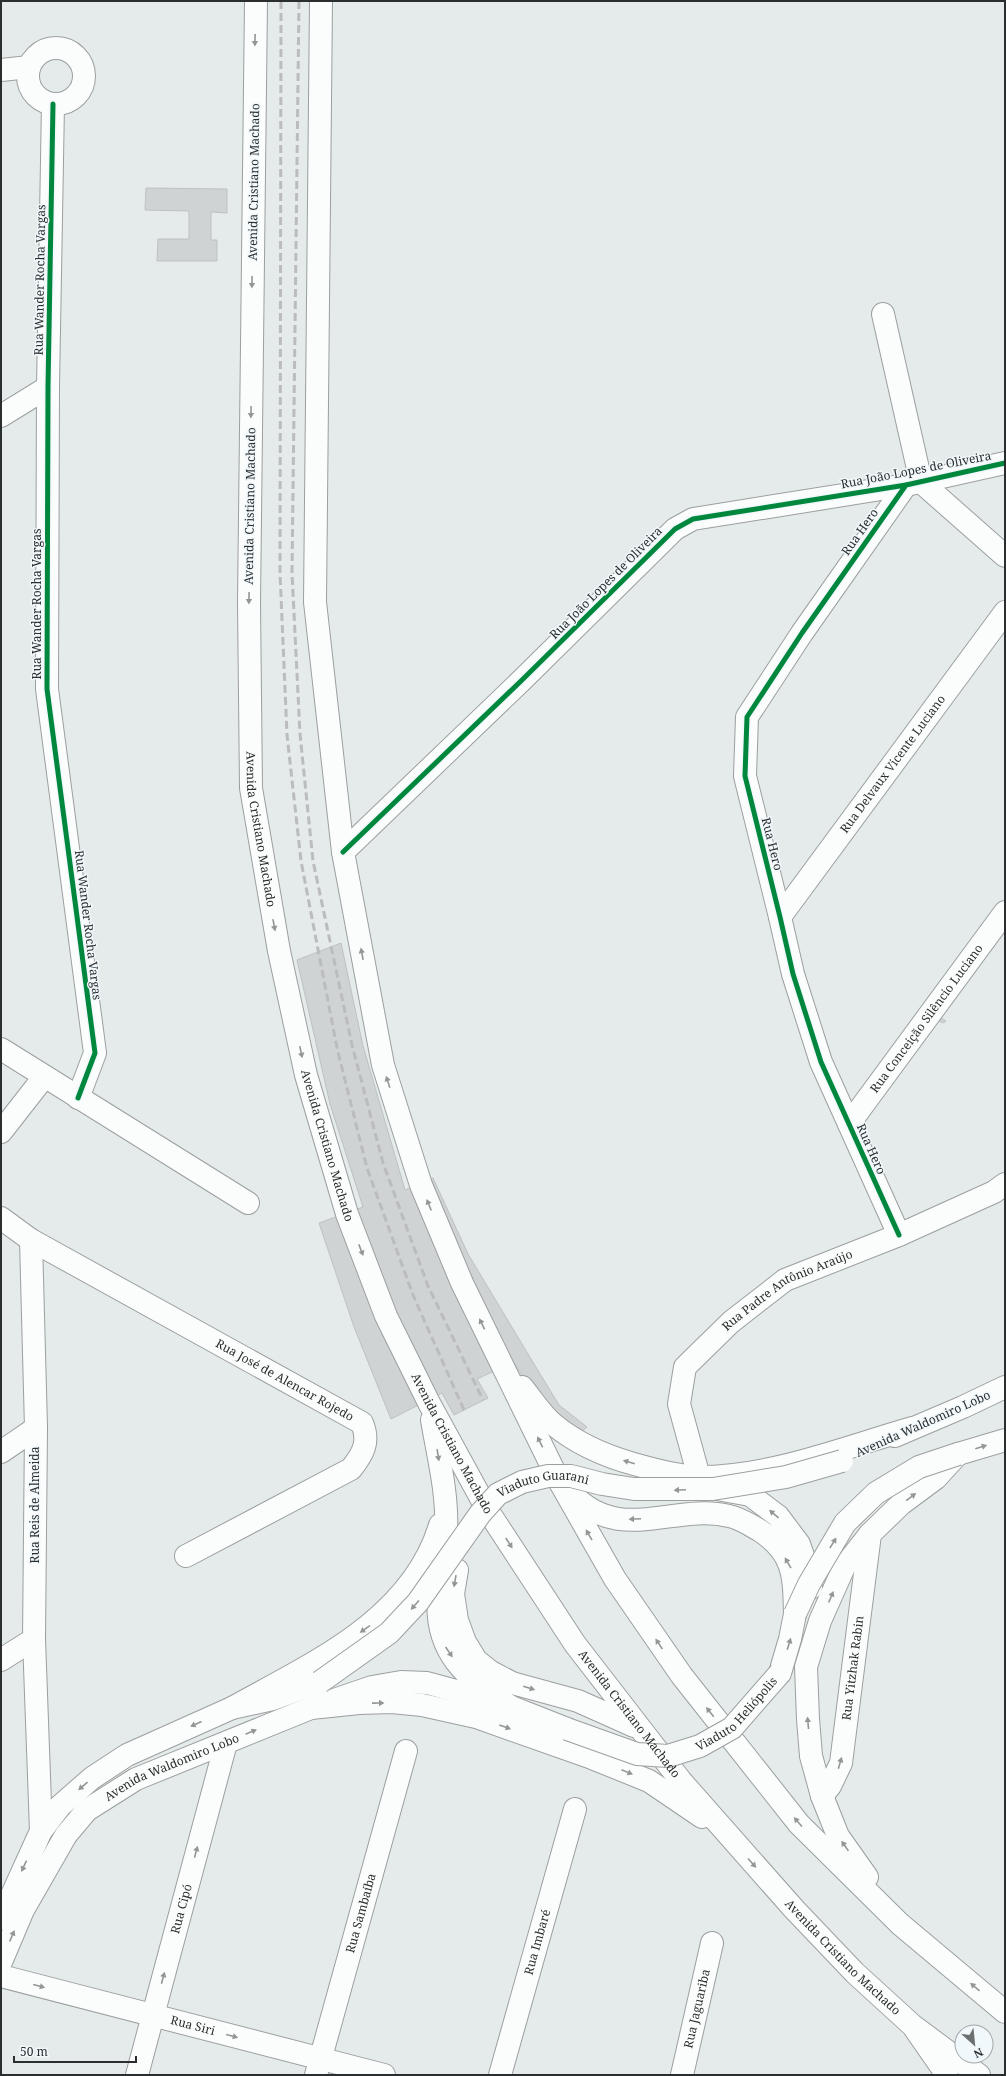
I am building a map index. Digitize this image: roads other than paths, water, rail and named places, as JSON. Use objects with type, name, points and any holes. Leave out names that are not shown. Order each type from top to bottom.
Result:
[{"type":"main road","name":"Avenida Cristiano Machado","points":[[256,1],[249,603],[251,788],[279,951],[308,1082],[347,1214],[386,1316],[429,1403],[488,1511],[575,1644],[639,1728],[726,1834],[855,1973],[912,2025],[979,2075]]},
{"type":"main road","points":[[321,1],[315,602],[343,852],[383,1065],[422,1187],[462,1284],[557,1477],[615,1579],[682,1676],[799,1824],[900,1924],[1005,2012]]},
{"type":"main road","points":[[50,48],[60,48],[69,50],[77,56],[82,64],[85,74],[79,93],[67,101],[53,104],[42,100],[32,92],[29,84],[29,67],[33,59],[40,52],[50,48]]},
{"type":"main road","points":[[1,70],[29,67]]},
{"type":"main road","name":"Rua Wander Rocha Vargas","points":[[53,104],[48,387],[47,689],[95,1053],[78,1098]]},
{"type":"main road","points":[[883,314],[913,483],[1005,556]]},
{"type":"main road","points":[[1,416],[48,387]]},
{"type":"main road","name":"Rua João Lopes de Oliveira","points":[[343,852],[522,680],[674,529],[693,519],[913,483],[1005,463]]},
{"type":"main road","name":"Rua Hero","points":[[899,1235],[821,1062],[792,974],[780,917],[745,776],[747,717],[802,633],[913,483]]},
{"type":"main road","name":"Rua Delvaux Vicente Luciano","points":[[780,917],[1005,612]]},
{"type":"main road","name":"Rua Conceição Silêncio Luciano","points":[[848,1124],[1005,912]]},
{"type":"main road","points":[[1,1049],[248,1203]]},
{"type":"main road","points":[[1,1132],[44,1077]]},
{"type":"main road","name":"Rua Padre Antônio Araújo","points":[[706,1483],[679,1404],[685,1367],[731,1322],[785,1280],[899,1235],[994,1192],[1005,1184]]},
{"type":"main road","name":"Rua José de Alencar Rojedo","points":[[1,1218],[31,1240],[362,1423],[367,1434],[365,1443],[361,1456],[351,1469],[186,1556]]},
{"type":"main road","name":"Rua Reis de Almeida","points":[[31,1240],[36,1428],[34,1639],[41,1831]]},
{"type":"main road","points":[[499,1359],[552,1424],[585,1445],[603,1455],[750,1495],[778,1516],[799,1544],[812,1585],[806,1668],[811,1756],[822,1796],[838,1836],[900,1924]]},
{"type":"main road","name":"Avenida Waldomiro Lobo","points":[[842,1461],[912,1428],[963,1407],[1005,1386]]},
{"type":"main road","points":[[429,1403],[446,1505],[446,1531],[439,1592],[438,1620],[446,1648],[464,1672],[486,1691],[511,1707]]},
{"type":"main road","points":[[1,1452],[36,1428]]},
{"type":"main road","points":[[706,1483],[732,1475],[765,1469],[912,1428]]},
{"type":"main road","points":[[806,1668],[820,1621],[844,1567],[870,1534],[901,1504],[936,1478],[958,1454],[1005,1440]]},
{"type":"main road","name":"Viaduto Heliópolis","points":[[427,1683],[511,1707],[637,1754],[668,1756],[700,1746],[732,1728],[780,1673],[790,1639],[795,1614],[809,1584],[845,1523],[876,1493],[919,1467],[958,1454]]},
{"type":"main road","name":"Viaduto Guarani","points":[[232,1708],[273,1699],[320,1682],[389,1634],[418,1602],[480,1514],[498,1494],[522,1482],[548,1476],[571,1476],[634,1489],[786,1477],[842,1461]]},
{"type":"main road","points":[[557,1477],[583,1506],[601,1516],[625,1520],[701,1514],[730,1516],[750,1525],[770,1537],[782,1552],[793,1570],[795,1614]]},
{"type":"main road","points":[[1,1919],[41,1831],[60,1806],[92,1778],[128,1755],[232,1708],[314,1662],[369,1626],[420,1570],[435,1542],[446,1505]]},
{"type":"main road","points":[[469,1530],[458,1561],[453,1594],[457,1620],[465,1642],[476,1660],[491,1672],[512,1683],[578,1701],[639,1728]]},
{"type":"main road","name":"Rua Yitzhak Rabin","points":[[822,1796],[830,1786],[841,1763],[870,1534]]},
{"type":"main road","points":[[1,1660],[34,1639]]},
{"type":"main road","name":"Avenida Waldomiro Lobo","points":[[1,1962],[22,1910],[66,1835],[88,1810],[136,1779],[311,1708],[372,1687],[401,1682],[427,1683]]},
{"type":"main road","points":[[311,1708],[359,1703],[392,1702],[422,1705],[476,1716],[649,1780],[726,1834]]},
{"type":"main road","name":"Rua Cipó","points":[[137,2075],[226,1743]]},
{"type":"main road","name":"Rua Sambaíba","points":[[318,2067],[406,1751]]},
{"type":"main road","name":"Rua Reis de Almeida","points":[[39,1771],[60,1806],[66,1835]]},
{"type":"main road","name":"Rua Imbaré","points":[[500,2075],[575,1810]]},
{"type":"main road","name":"Rua Jaguariba","points":[[682,2075],[712,1942]]},
{"type":"main road","name":"Rua Siri","points":[[1,1976],[153,2015],[318,2067],[384,2075]]},
{"type":"main road","points":[[912,2025],[947,2075]]},
{"type":"railway","points":[[281,1],[280,573],[287,735],[301,861],[337,1048],[367,1168],[413,1295],[464,1410]]},
{"type":"railway","points":[[299,1],[292,573],[300,734],[313,861],[352,1045],[383,1163],[428,1286],[483,1400]]}]
